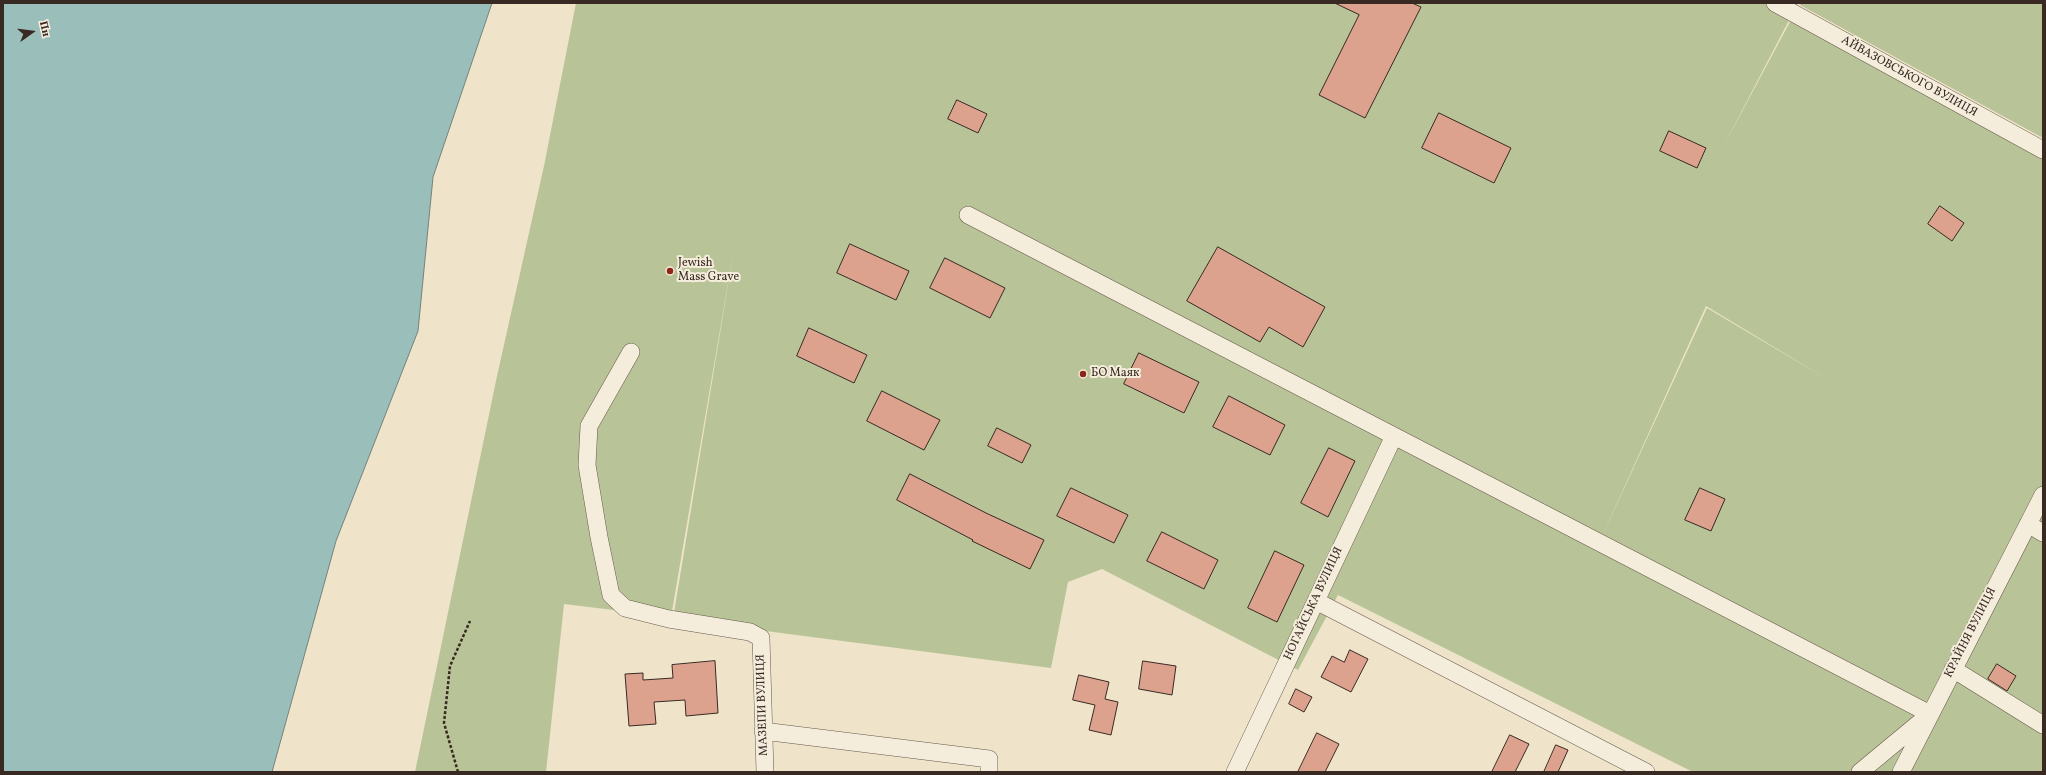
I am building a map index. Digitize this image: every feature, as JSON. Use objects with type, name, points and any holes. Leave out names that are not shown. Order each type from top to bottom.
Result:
[{"type":"street","name":"АЙВАЗОВСЬКОГО ВУЛИЦЯ","points":[[1775,3],[2043,150]]},
{"type":"street","points":[[968,215],[1930,714],[1860,772]]},
{"type":"street","name":"МАЗЕПИ ВУЛИЦЯ","points":[[632,352],[589,426],[587,465],[599,537],[611,595],[626,608],[669,619],[750,632],[761,638],[764,772]]},
{"type":"street","name":"НОГАЙСЬКА ВУЛИЦЯ","points":[[1235,772],[1394,436]]},
{"type":"street","name":"КРАЙНЯ ВУЛИЦЯ","points":[[1901,772],[2043,495]]},
{"type":"street","points":[[2028,524],[2043,533]]},
{"type":"street","points":[[1316,601],[1646,772]]},
{"type":"street","points":[[1953,669],[2043,725]]},
{"type":"street","points":[[764,731],[989,765]]},
{"type":"path","points":[[458,772],[444,723],[450,666],[470,621]]},
{"type":"green space","points":[[576,3],[1798,3],[1722,149],[1792,18],[2043,158],[2043,485],[1900,772],[1693,772],[1338,595],[1298,670],[1102,569],[1068,582],[1051,668],[673,619],[734,248],[671,617],[564,604],[546,772],[415,772],[497,376],[544,166]],"holes":[[[1706,306],[1832,382],[1707,308],[1599,543]]]},
{"type":"green space","points":[[1801,3],[2043,3],[2043,138],[1800,5]]},
{"type":"green space","points":[[2043,495],[2043,772],[1901,772]]},
{"type":"water","points":[[3,3],[492,3],[433,177],[418,331],[336,541],[272,772],[3,772]]},
{"type":"building","points":[[1335,3],[1412,3],[1421,7],[1365,118],[1319,95],[1359,15]]},
{"type":"building","points":[[957,100],[987,114],[978,133],[948,119]]},
{"type":"building","points":[[1439,113],[1511,148],[1494,183],[1422,148]]},
{"type":"building","points":[[1669,131],[1706,148],[1697,168],[1660,151]]},
{"type":"building","points":[[1940,206],[1964,223],[1952,241],[1928,224]]},
{"type":"building","points":[[850,244],[909,271],[896,300],[837,273]]},
{"type":"building","points":[[1218,247],[1325,307],[1303,347],[1269,327],[1260,342],[1187,301]]},
{"type":"building","points":[[945,258],[1005,288],[990,318],[930,288]]},
{"type":"building","points":[[809,328],[867,355],[854,383],[797,356]]},
{"type":"building","points":[[1139,353],[1199,382],[1184,413],[1124,384]]},
{"type":"building","points":[[882,391],[940,420],[924,450],[867,421]]},
{"type":"building","points":[[1229,396],[1285,425],[1270,455],[1213,427]]},
{"type":"building","points":[[997,428],[1031,445],[1022,463],[988,446]]},
{"type":"building","points":[[1329,448],[1355,461],[1328,517],[1301,503]]},
{"type":"building","points":[[910,474],[986,513],[1044,540],[1030,569],[972,541],[973,540],[897,500]]},
{"type":"building","points":[[1071,488],[1128,515],[1114,543],[1057,516]]},
{"type":"building","points":[[1700,488],[1725,499],[1711,531],[1685,520]]},
{"type":"building","points":[[1162,532],[1218,560],[1204,589],[1147,561]]},
{"type":"building","points":[[1275,551],[1304,565],[1277,622],[1248,608]]},
{"type":"building","points":[[1350,650],[1368,659],[1351,692],[1321,677],[1332,656],[1344,662]]},
{"type":"building","points":[[715,661],[718,713],[686,716],[685,700],[654,702],[656,724],[629,726],[625,674],[643,673],[643,680],[673,678],[672,665]]},
{"type":"building","points":[[1143,661],[1176,666],[1172,695],[1139,689]]},
{"type":"building","points":[[1997,664],[2016,676],[2007,691],[1988,679]]},
{"type":"building","points":[[1079,675],[1109,682],[1105,699],[1118,702],[1111,735],[1089,730],[1095,705],[1073,700]]},
{"type":"building","points":[[1296,689],[1312,697],[1304,712],[1289,704]]},
{"type":"building","points":[[1317,733],[1339,744],[1325,772],[1298,772]]},
{"type":"building","points":[[1510,735],[1529,744],[1515,772],[1492,772]]},
{"type":"building","points":[[1556,745],[1568,750],[1558,772],[1544,772]]},
{"type":"place","name":"Jewish Mass Grave","points":[[670,271]]},
{"type":"place","name":"БО Маяк","points":[[1083,374]]}]
